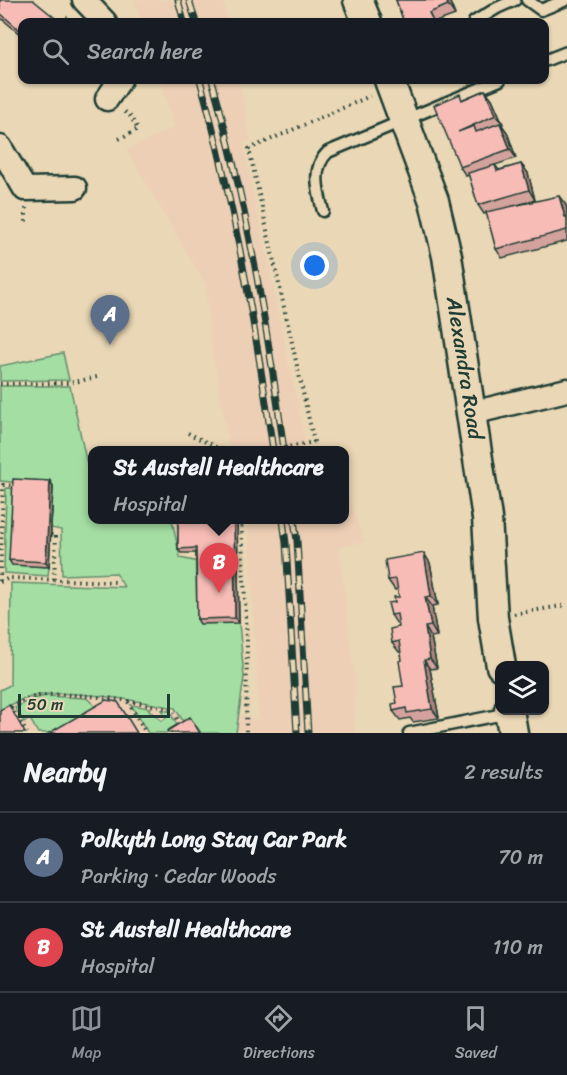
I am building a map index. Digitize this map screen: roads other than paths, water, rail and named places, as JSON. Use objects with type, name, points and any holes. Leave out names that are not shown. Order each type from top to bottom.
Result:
[{"type":"street","points":[[84,0],[101,18]]},
{"type":"street","points":[[358,0],[365,18]]},
{"type":"street","points":[[107,99],[117,84]]},
{"type":"street","name":"Alexandra Road","points":[[391,84],[434,201],[447,256],[487,518],[493,618],[500,661]]},
{"type":"street","points":[[0,147],[25,189],[75,188]]},
{"type":"street","points":[[472,413],[567,390]]},
{"type":"lane","points":[[481,18],[515,0]]},
{"type":"lane","points":[[527,0],[542,10],[566,0]]},
{"type":"lane","points":[[549,59],[567,52]]},
{"type":"lane","points":[[323,211],[317,186],[317,169],[321,158],[328,152],[490,84]]},
{"type":"lane","points":[[409,733],[510,719]]},
{"type":"railway","points":[[178,0],[183,18]]},
{"type":"railway","points":[[189,0],[195,18]]},
{"type":"railway","points":[[201,84],[243,264],[272,446]]},
{"type":"railway","points":[[213,84],[245,217],[283,446]]},
{"type":"railway","points":[[284,524],[297,733]]},
{"type":"railway","points":[[295,524],[308,733]]},
{"type":"place","name":"Polkyth Long Stay Car Park","points":[[110,345]]},
{"type":"place","name":"St Austell Healthcare","points":[[219,593]]}]
